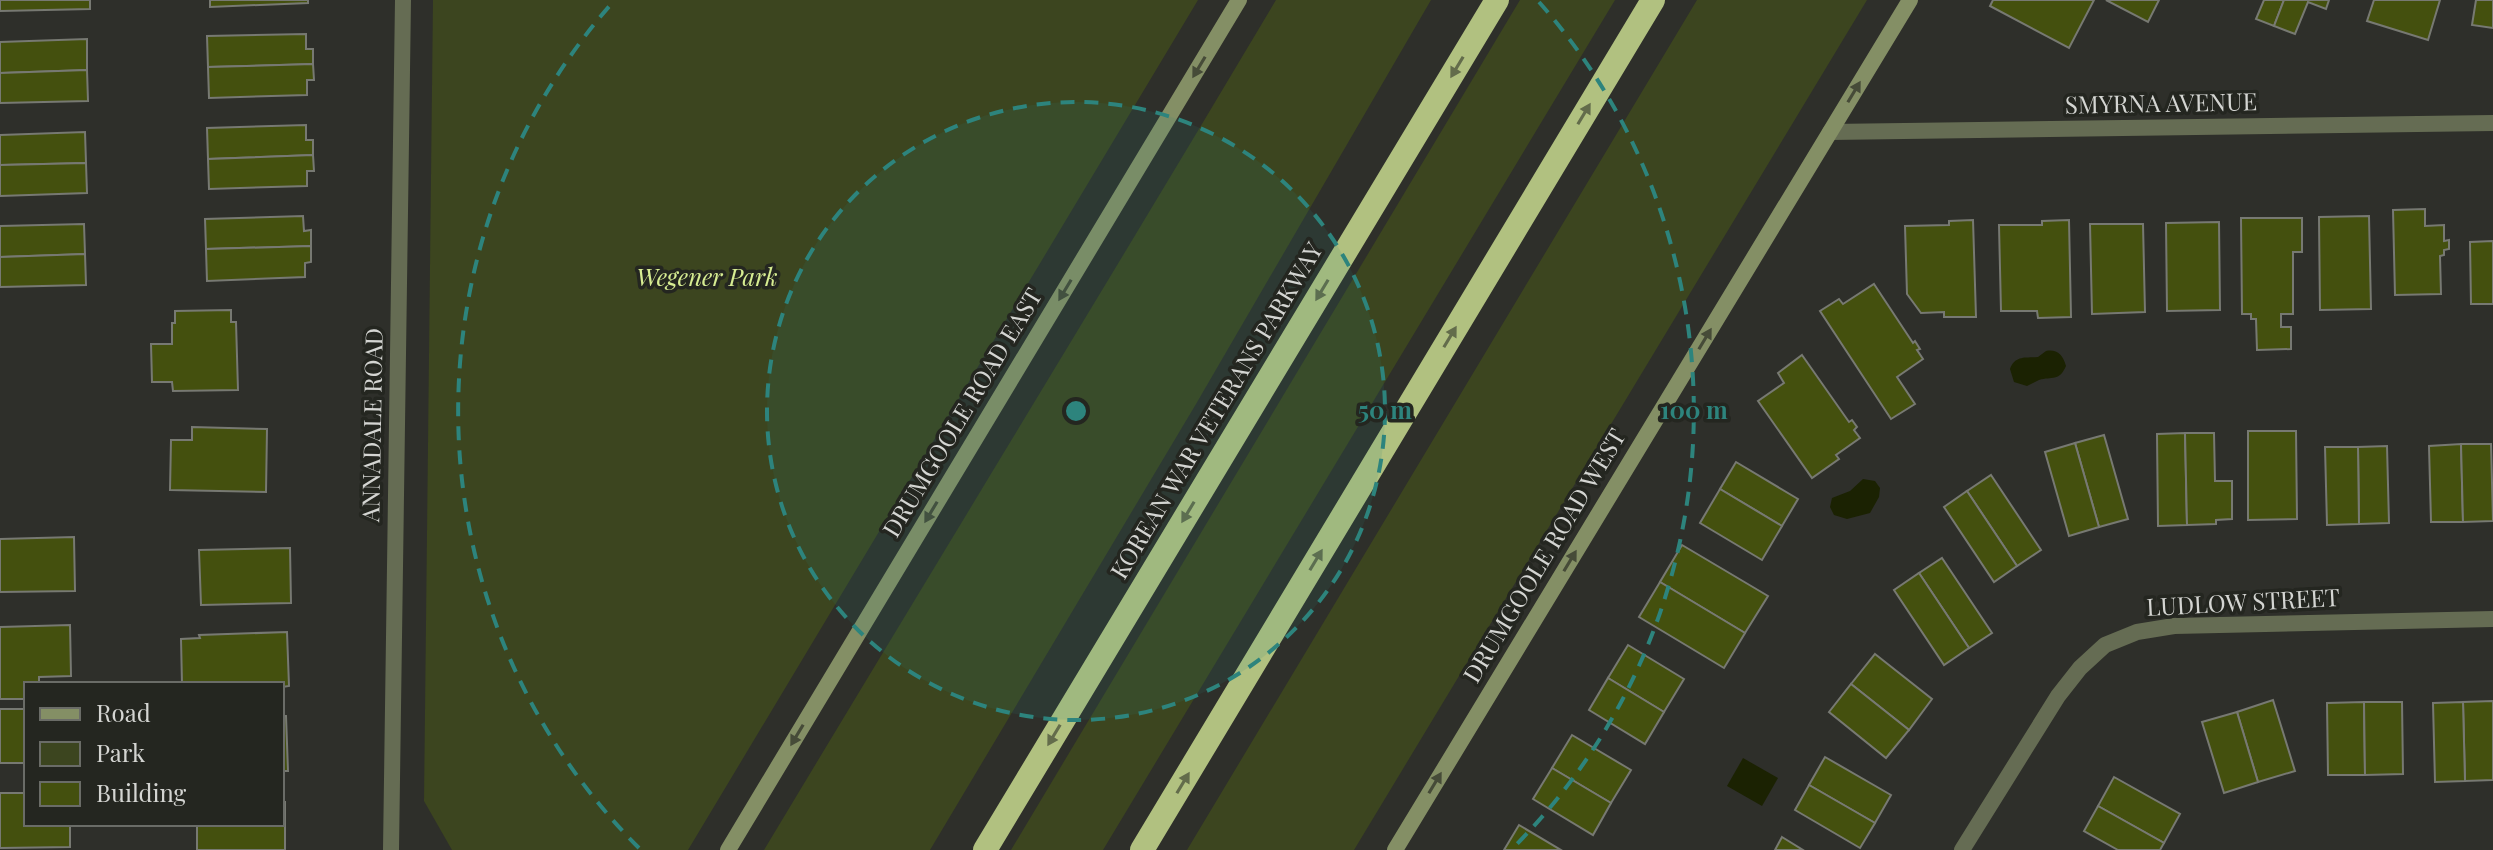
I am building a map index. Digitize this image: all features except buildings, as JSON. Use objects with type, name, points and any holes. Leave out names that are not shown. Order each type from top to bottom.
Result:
[{"type":"highway","name":"KOREAN WAR VETERANS PARKWAY","points":[[985,850],[1497,0]]},
{"type":"highway","points":[[1142,850],[1653,0]]},
{"type":"main road","name":"DRUMGOOLE ROAD EAST","points":[[728,850],[1239,0]]},
{"type":"main road","name":"DRUMGOOLE ROAD WEST","points":[[1395,850],[1910,0]]},
{"type":"street","name":"ANNADALE ROAD","points":[[391,850],[403,0]]},
{"type":"street","name":"SMYRNA AVENUE","points":[[1830,132],[2493,123]]},
{"type":"street","name":"LUDLOW STREET","points":[[1962,850],[2058,696],[2080,668],[2105,645],[2137,632],[2174,626],[2493,619]]},
{"type":"green space","name":"Wegener Park","points":[[433,0],[1198,0],[688,850],[452,850],[424,801]]},
{"type":"green space","points":[[1276,0],[1431,0],[1196,404],[930,850],[764,850],[1149,213]]},
{"type":"green space","points":[[1520,0],[1615,0],[1103,850],[1011,850]]},
{"type":"green space","points":[[1697,0],[1867,0],[1354,850],[1187,850]]},
{"type":"shaded area","points":[[2046,351],[2056,352],[2063,359],[2066,366],[2061,374],[2027,386],[2014,382],[2010,369],[2015,361],[2038,357]]},
{"type":"shaded area","points":[[1863,479],[1875,481],[1880,488],[1879,497],[1870,513],[1847,519],[1834,515],[1830,507],[1832,498],[1850,491]]},
{"type":"shaded area","points":[[1743,758],[1778,778],[1762,806],[1727,786]]}]
